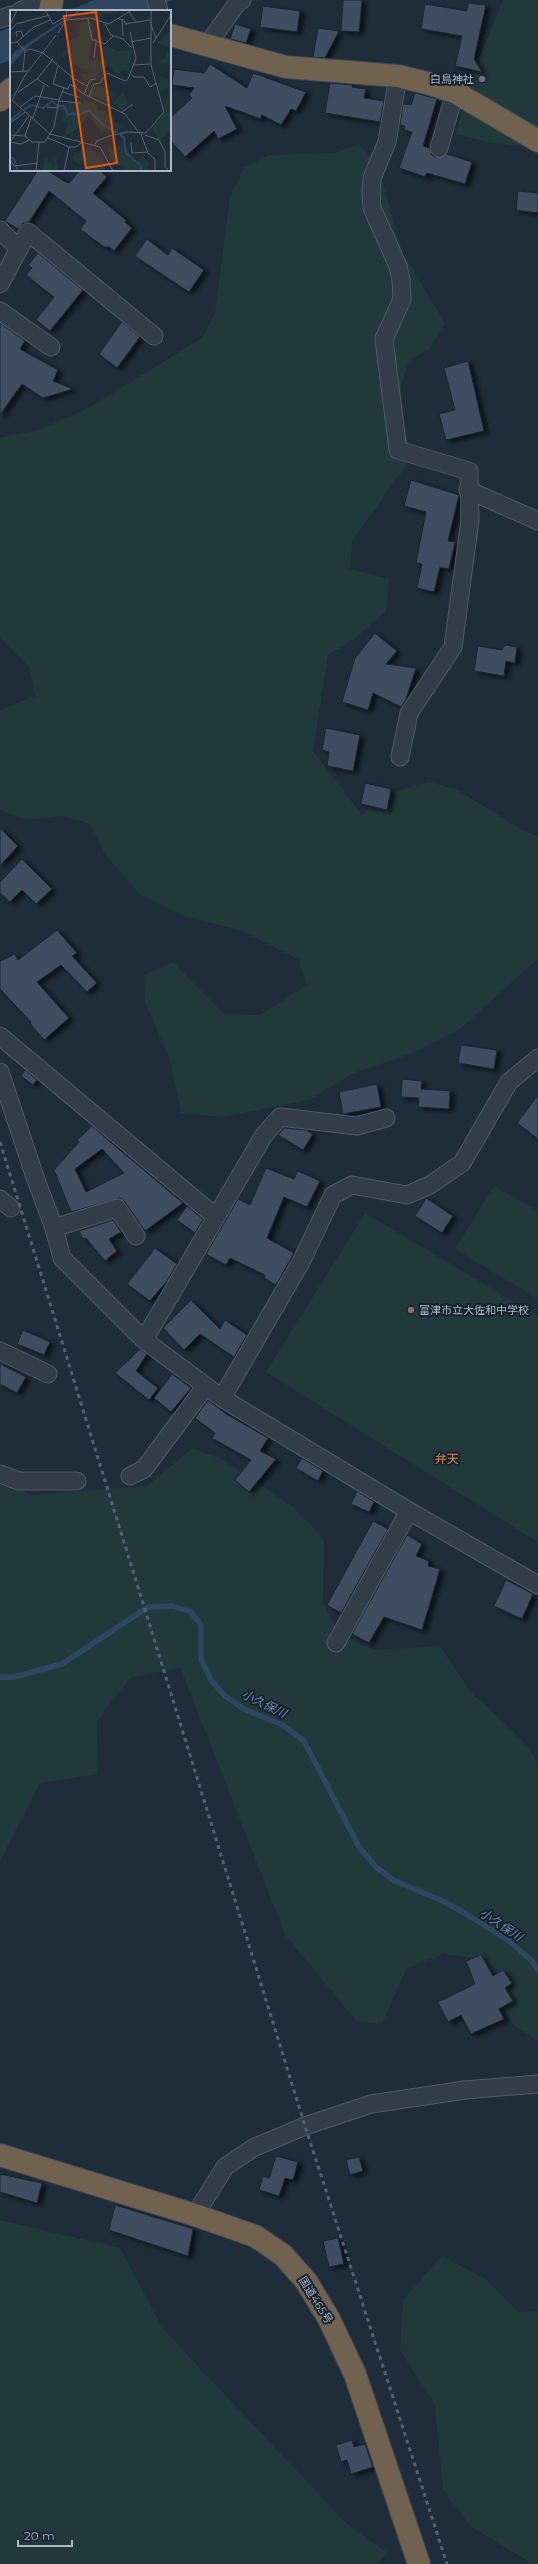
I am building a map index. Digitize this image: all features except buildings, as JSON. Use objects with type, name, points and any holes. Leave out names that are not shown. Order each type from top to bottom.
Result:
[{"type":"highway","points":[[171,35],[286,66],[398,76],[455,92],[538,141]]},
{"type":"highway","points":[[0,100],[10,90]]},
{"type":"highway","name":"国道465号","points":[[0,2155],[195,2215],[255,2236],[283,2255],[306,2281],[329,2319],[355,2374],[419,2564]]},
{"type":"street","points":[[208,44],[238,2],[242,0]]},
{"type":"street","points":[[22,10],[34,5],[51,6]]},
{"type":"street","points":[[0,19],[10,15]]},
{"type":"street","points":[[398,76],[387,142],[372,178],[371,193],[372,208],[398,266],[401,280],[402,299],[384,338],[398,450],[469,471],[468,490],[470,520],[454,647],[409,713],[400,757]]},
{"type":"street","points":[[439,148],[455,92]]},
{"type":"street","points":[[0,230],[19,249]]},
{"type":"street","points":[[0,284],[28,232],[154,336]]},
{"type":"street","points":[[0,311],[51,347]]},
{"type":"street","points":[[468,490],[538,521]]},
{"type":"street","points":[[0,1036],[216,1217]]},
{"type":"street","points":[[222,1398],[300,1262],[333,1195],[352,1185],[407,1195],[430,1185],[462,1163],[509,1082],[538,1058]]},
{"type":"street","points":[[0,1072],[34,1177],[54,1228],[62,1258],[144,1340],[222,1398],[409,1511],[538,1585]]},
{"type":"street","points":[[144,1340],[264,1135],[280,1117],[357,1126],[386,1118]]},
{"type":"street","points":[[54,1228],[116,1208],[136,1236]]},
{"type":"street","points":[[0,1351],[48,1374]]},
{"type":"street","points":[[130,1476],[144,1469],[205,1386]]},
{"type":"street","points":[[0,1474],[19,1480],[77,1481]]},
{"type":"street","points":[[336,1643],[409,1511]]},
{"type":"street","points":[[195,2215],[225,2167],[253,2148],[305,2126],[371,2104],[465,2090],[538,2084]]},
{"type":"green space","points":[[503,0],[538,0],[538,148],[493,143],[455,134],[480,56]]},
{"type":"green space","points":[[359,144],[378,165],[402,252],[445,323],[430,348],[409,361],[401,385],[399,416],[408,441],[406,466],[352,541],[350,569],[389,579],[386,611],[353,640],[328,655],[313,751],[362,815],[380,796],[429,782],[456,789],[524,831],[538,836],[538,959],[460,1029],[410,1054],[354,1073],[309,1100],[222,1117],[181,1113],[170,1060],[145,1002],[144,974],[173,962],[224,1014],[260,1015],[306,985],[298,959],[242,931],[178,914],[142,896],[105,855],[90,824],[62,816],[26,820],[0,810],[0,710],[35,696],[29,667],[0,638],[0,438],[38,430],[85,410],[202,338],[215,313],[230,197],[245,167],[269,155],[335,153]]},
{"type":"green space","points":[[494,1186],[538,1211],[538,1299],[455,1249]]},
{"type":"green space","name":"富津市立大佐和中学校","points":[[365,1213],[538,1316],[538,1542],[266,1372]]},
{"type":"green space","points":[[193,1448],[225,1461],[292,1506],[324,1539],[323,1602],[340,1636],[376,1650],[440,1646],[471,1692],[525,1743],[538,1763],[538,2041],[513,2025],[475,1958],[443,1954],[406,1969],[382,2024],[357,2022],[285,1935],[180,1667],[130,1678],[97,1721],[98,1774],[40,1783],[0,1861],[0,1475],[31,1495],[147,1486]]},
{"type":"green space","points":[[0,2220],[120,2248],[163,2329],[347,2524],[388,2553],[375,2564],[0,2564]]},
{"type":"green space","points":[[442,2256],[486,2279],[519,2312],[538,2311],[538,2564],[533,2564],[470,2526],[443,2489],[435,2405],[400,2350],[403,2300]]},
{"type":"water","points":[[94,0],[173,0],[148,10],[69,10]]},
{"type":"water","points":[[10,28],[10,60],[0,64],[0,31]]},
{"type":"waterway","name":"小久保川","points":[[0,1677],[14,1677],[62,1664],[148,1607],[172,1606],[191,1612],[201,1625],[201,1659],[211,1680],[225,1696],[244,1709],[283,1725],[304,1741],[359,1847],[376,1867],[395,1881],[443,1901],[473,1918],[509,1941],[531,1960],[538,1970]]},
{"type":"railway","points":[[0,1142],[305,2126],[447,2564]]},
{"type":"place","name":"白鳥神社","points":[[482,79]]},
{"type":"place","name":"富津市立大佐和中学校","points":[[411,1310]]},
{"type":"district","name":"弁天","points":[[447,1459]]}]
